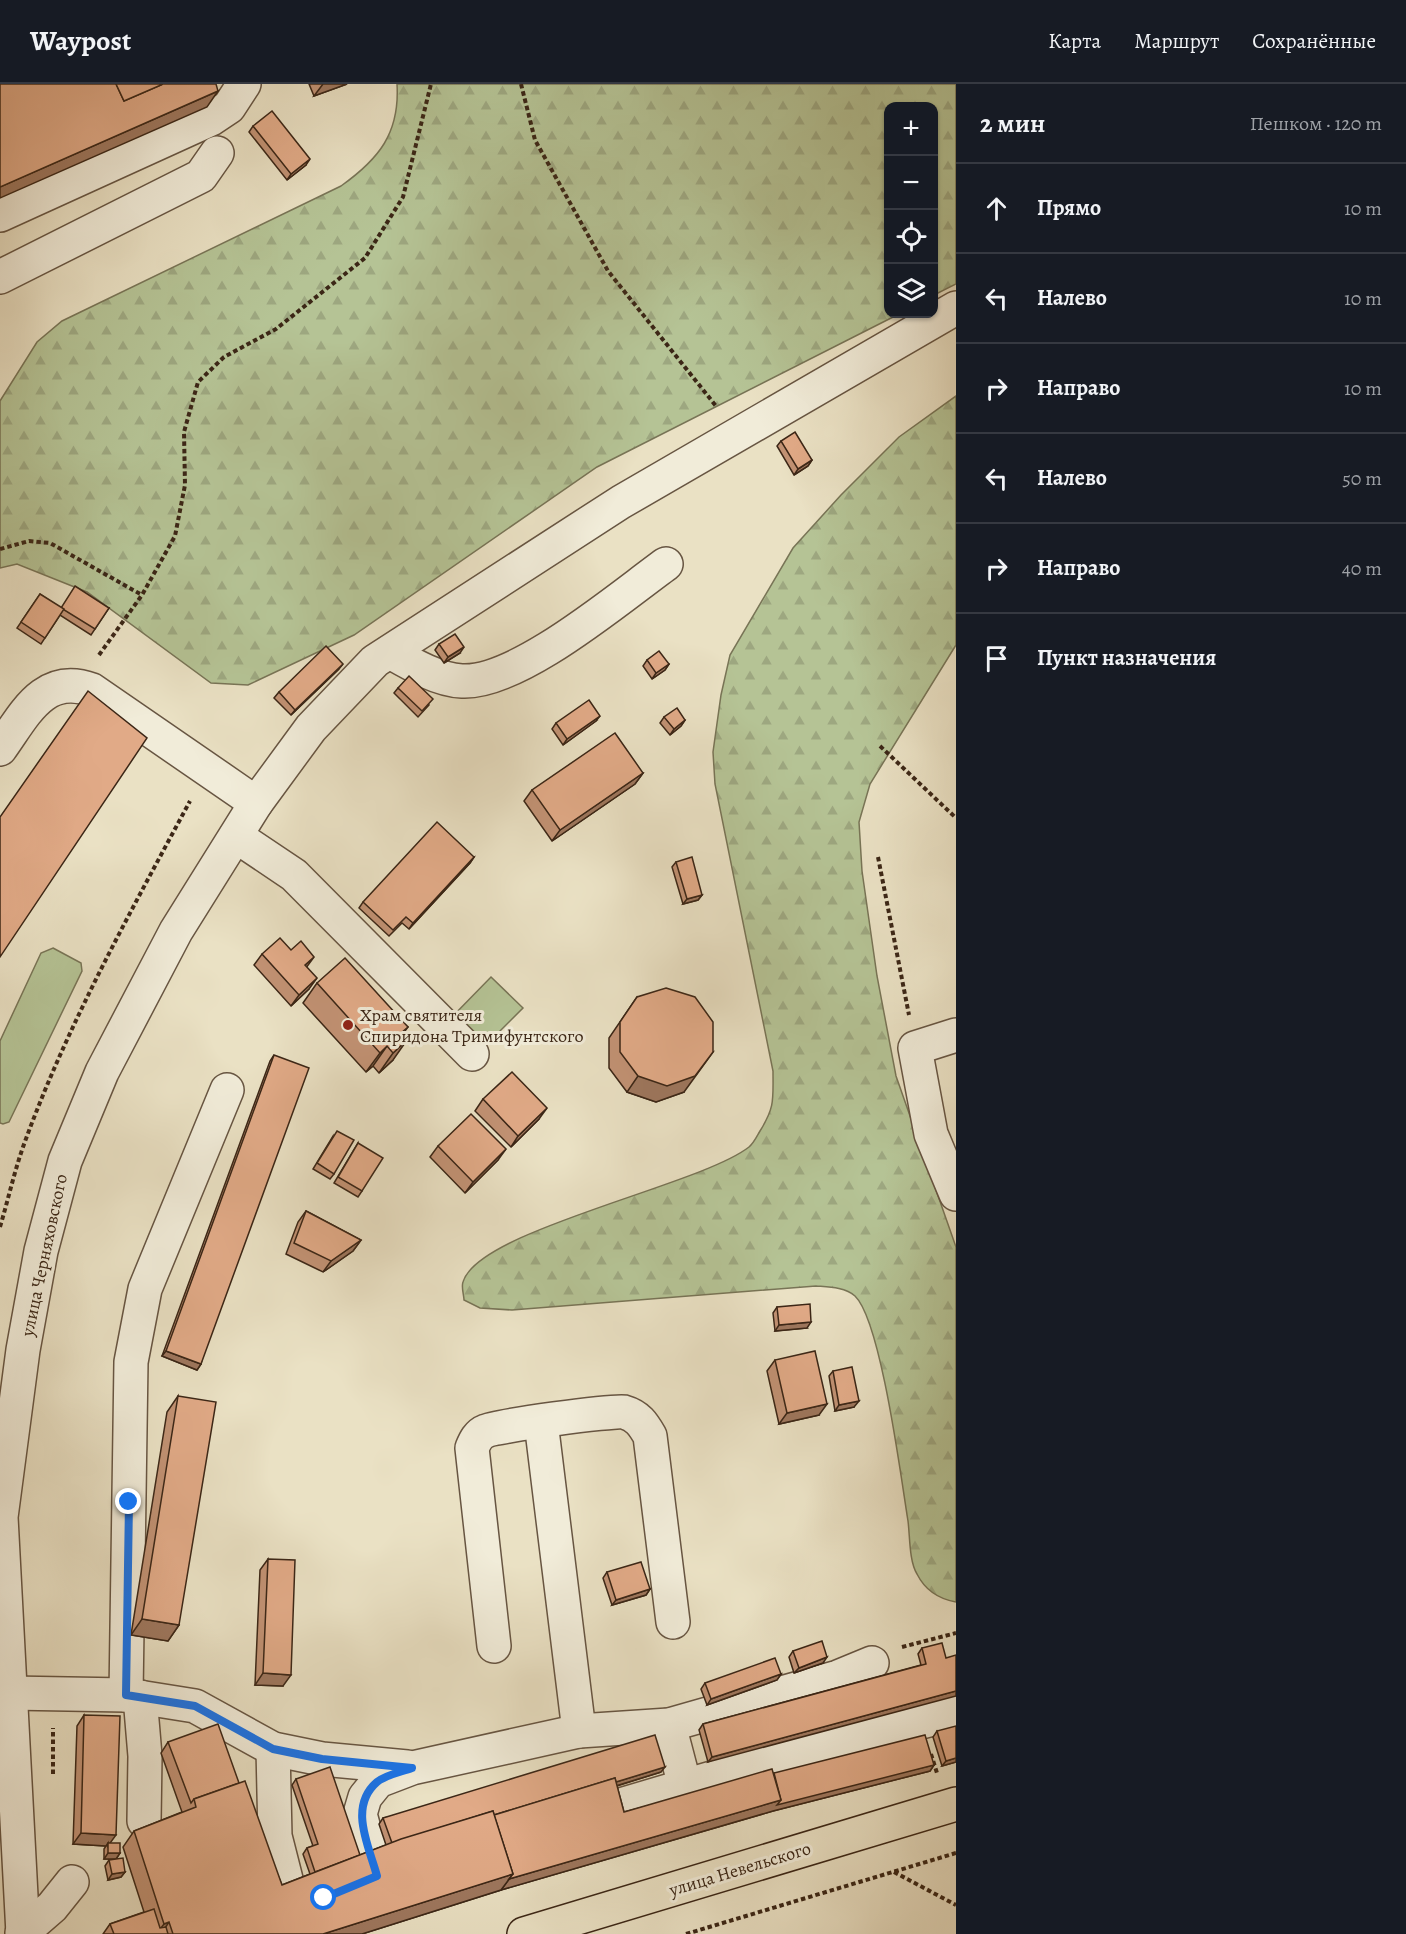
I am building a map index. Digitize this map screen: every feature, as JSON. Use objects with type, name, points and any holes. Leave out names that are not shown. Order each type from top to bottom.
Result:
[{"type":"main road","name":"улица Невельского","points":[[524,1934],[952,1805]]},
{"type":"street","points":[[53,158],[224,84]]},
{"type":"street","points":[[0,215],[211,119],[229,107],[244,84]]},
{"type":"street","points":[[0,277],[201,176],[217,153]]},
{"type":"street","name":"улица Черняховского","points":[[22,1934],[1,1517],[23,1350],[41,1251],[64,1161],[102,1072],[176,931],[256,803],[311,728],[375,661],[621,502],[956,308]]},
{"type":"street","points":[[390,652],[428,671],[461,681],[489,678],[528,662],[666,564]]},
{"type":"street","points":[[0,749],[36,700],[53,688],[78,685],[92,690],[256,803]]},
{"type":"street","points":[[236,836],[294,875],[472,1054]]},
{"type":"street","points":[[956,1035],[915,1048],[931,1134],[956,1194]]},
{"type":"street","points":[[144,1821],[145,1756],[133,1696],[131,1362],[145,1289],[227,1090]]},
{"type":"street","points":[[494,1646],[472,1448],[477,1437],[487,1430],[541,1422],[622,1412],[639,1418],[650,1436],[673,1622]]},
{"type":"street","points":[[541,1422],[579,1731]]},
{"type":"street","points":[[377,1876],[360,1814],[365,1797],[378,1781],[412,1768],[579,1731],[669,1725],[838,1677],[872,1663]]},
{"type":"street","points":[[10,1693],[133,1696],[195,1706],[273,1749],[322,1759],[412,1768]]},
{"type":"street","points":[[548,1826],[685,1786],[956,1713]]},
{"type":"street","points":[[669,1725],[685,1786]]},
{"type":"street","points":[[231,1922],[283,1904],[290,1895],[275,1836],[273,1749]]},
{"type":"street","points":[[345,1889],[411,1866]]},
{"type":"street","points":[[22,1934],[52,1907],[72,1882]]},
{"type":"path","points":[[78,685],[142,595],[175,536],[185,485],[184,432],[198,381],[224,357],[276,329],[364,258],[403,197],[431,84]]},
{"type":"path","points":[[521,84],[535,140],[608,270],[739,435]]},
{"type":"path","points":[[0,549],[29,541],[50,543],[142,595]]},
{"type":"path","points":[[880,747],[956,818]]},
{"type":"path","points":[[0,1227],[23,1148],[67,1043],[131,910],[207,769]]},
{"type":"path","points":[[878,857],[915,1048]]},
{"type":"path","points":[[872,1663],[900,1648],[956,1633]]},
{"type":"path","points":[[921,1722],[952,1805]]},
{"type":"path","points":[[686,1934],[956,1853]]},
{"type":"path","points":[[894,1872],[956,1905]]},
{"type":"green space","points":[[397,84],[956,84],[956,284],[938,293],[938,102],[884,102],[884,318],[891,318],[597,467],[354,635],[248,685],[211,683],[87,592],[17,564],[0,568],[0,401],[37,342],[62,321],[341,186],[366,166],[384,143],[391,131],[397,101]]},
{"type":"green space","points":[[956,396],[956,645],[870,784],[859,822],[862,871],[877,976],[896,1076],[956,1247],[956,1602],[944,1599],[928,1589],[914,1569],[889,1402],[873,1336],[864,1311],[851,1293],[836,1288],[816,1286],[512,1310],[480,1308],[464,1300],[462,1286],[478,1263],[507,1244],[723,1162],[749,1147],[765,1123],[772,1103],[773,1071],[715,784],[713,752],[721,695],[730,655],[793,548],[841,495],[899,437]]},
{"type":"green space","points":[[53,948],[81,963],[82,971],[9,1122],[3,1124],[0,1123],[0,1041],[41,953]]},
{"type":"green space","points":[[491,977],[523,1008],[481,1050],[450,1019]]},
{"type":"building","points":[[0,84],[116,84],[124,101],[163,84],[216,84],[218,91],[0,187]]},
{"type":"building","points":[[116,84],[160,84],[161,85],[124,101]]},
{"type":"building","points":[[272,111],[310,159],[291,174],[253,126]]},
{"type":"building","points":[[795,432],[812,460],[798,469],[781,441]]},
{"type":"building","points":[[75,586],[109,608],[95,629],[61,608]]},
{"type":"building","points":[[40,594],[64,609],[45,638],[21,622]]},
{"type":"building","points":[[455,634],[464,647],[448,657],[439,644]]},
{"type":"building","points":[[326,646],[343,664],[295,710],[279,692]]},
{"type":"building","points":[[659,651],[669,664],[656,673],[647,660]]},
{"type":"building","points":[[409,676],[433,699],[422,711],[398,688]]},
{"type":"building","points":[[88,691],[147,738],[0,957],[0,817]]},
{"type":"building","points":[[589,700],[600,716],[567,739],[556,723]]},
{"type":"building","points":[[677,708],[685,720],[674,729],[664,717]]},
{"type":"building","points":[[615,733],[643,773],[560,830],[532,790]]},
{"type":"building","points":[[437,822],[474,857],[413,923],[406,917],[393,930],[363,902]]},
{"type":"building","points":[[692,857],[702,895],[687,899],[676,862]]},
{"type":"building","points":[[280,938],[291,950],[301,941],[314,957],[305,965],[317,978],[299,995],[262,954]]},
{"type":"building","points":[[345,958],[408,1027],[401,1033],[407,1040],[393,1053],[387,1046],[380,1053],[317,983]]},
{"type":"building","points":[[666,988],[695,997],[713,1022],[713,1052],[695,1076],[667,1086],[638,1076],[620,1052],[620,1022],[637,997]]},
{"type":"building","points":[[274,1055],[309,1068],[201,1364],[166,1351]]},
{"type":"building","points":[[512,1072],[547,1108],[518,1136],[483,1099]]},
{"type":"building","points":[[471,1114],[506,1149],[473,1182],[438,1146]]},
{"type":"building","points":[[337,1131],[354,1140],[334,1174],[317,1163]]},
{"type":"building","points":[[358,1143],[383,1158],[362,1191],[338,1177]]},
{"type":"building","points":[[306,1211],[361,1240],[331,1261],[294,1243]]},
{"type":"building","points":[[810,1304],[811,1322],[779,1325],[777,1307]]},
{"type":"building","points":[[815,1351],[827,1404],[787,1413],[775,1360]]},
{"type":"building","points":[[852,1367],[859,1401],[839,1405],[833,1371]]},
{"type":"building","points":[[178,1396],[216,1402],[179,1625],[142,1619]]},
{"type":"building","points":[[268,1559],[295,1560],[291,1675],[263,1673]]},
{"type":"building","points":[[641,1562],[650,1589],[616,1600],[607,1572]]},
{"type":"building","points":[[822,1641],[827,1657],[799,1668],[793,1651]]},
{"type":"building","points":[[942,1643],[946,1658],[956,1655],[956,1691],[712,1757],[703,1724],[926,1664],[922,1648]]},
{"type":"building","points":[[775,1658],[781,1674],[711,1699],[705,1683]]},
{"type":"building","points":[[84,1715],[120,1716],[116,1835],[81,1833]]},
{"type":"building","points":[[218,1724],[239,1783],[194,1799],[191,1803],[168,1742]]},
{"type":"building","points":[[956,1726],[956,1758],[946,1761],[937,1731]]},
{"type":"building","points":[[655,1735],[665,1767],[616,1782],[615,1778],[494,1815],[493,1811],[392,1843],[383,1818]]},
{"type":"building","points":[[925,1735],[934,1765],[777,1805],[781,1800],[774,1773]]},
{"type":"building","points":[[330,1767],[360,1855],[315,1872],[307,1848],[318,1844],[296,1779]]},
{"type":"building","points":[[772,1769],[781,1800],[509,1879],[513,1874],[494,1815],[615,1778],[624,1812]]},
{"type":"building","points":[[245,1781],[282,1885],[401,1839],[493,1811],[513,1874],[323,1934],[173,1934],[169,1922],[164,1924],[134,1831],[196,1807],[194,1799]]},
{"type":"building","points":[[108,1843],[120,1843],[120,1853],[108,1853]]},
{"type":"building","points":[[123,1858],[125,1872],[112,1874],[109,1860]]},
{"type":"building","points":[[154,1909],[160,1928],[166,1927],[168,1934],[114,1934],[110,1924]]},
{"type":"place","name":"Храм святителя Спиридона Тримифунтского","points":[[348,1025]]},
{"type":"route","points":[[129,1502],[126,1695],[195,1706],[273,1749],[322,1759],[412,1768],[378,1781],[365,1797],[360,1814],[377,1876],[324,1898]]}]
